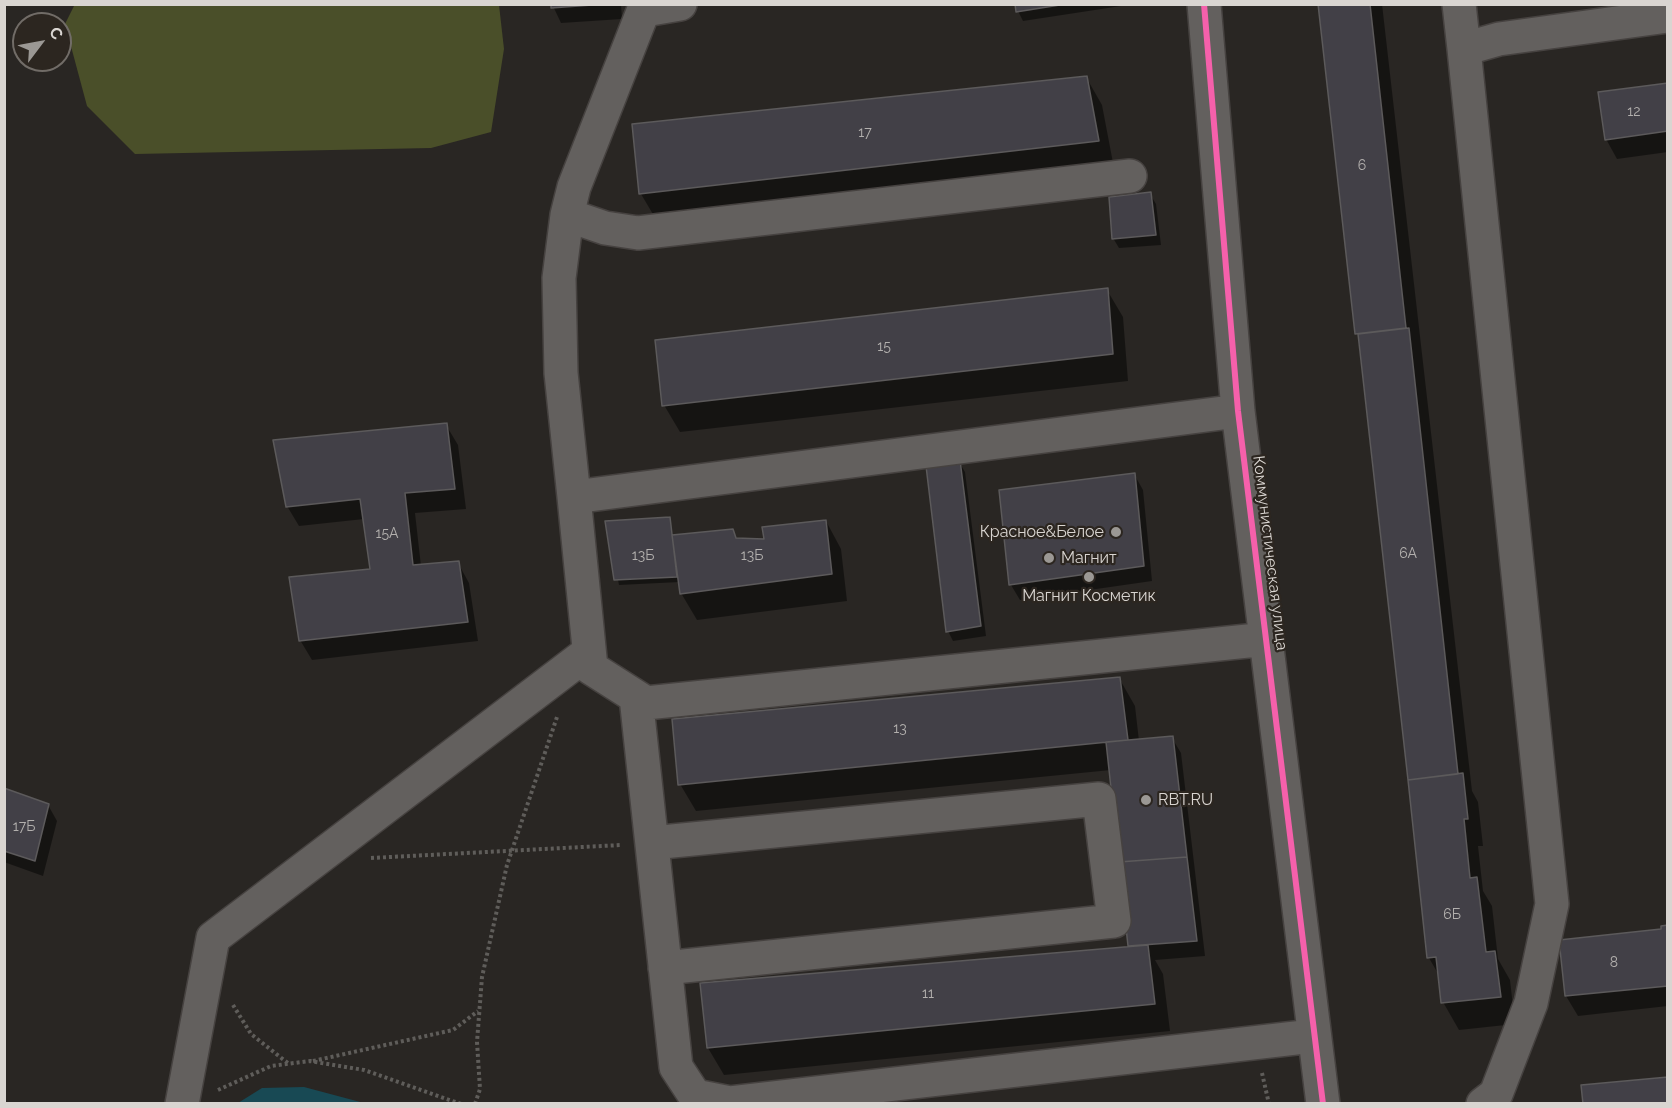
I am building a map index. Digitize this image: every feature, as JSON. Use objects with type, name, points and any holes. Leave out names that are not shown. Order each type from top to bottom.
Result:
[{"type":"street","points":[[680,4],[645,7],[574,187],[567,215],[559,278],[560,344],[591,668],[646,703],[1267,639]]},
{"type":"street","name":"Коммунистическая улица","points":[[1204,4],[1238,411],[1323,1104]]},
{"type":"street","points":[[1459,4],[1552,904],[1531,1003],[1496,1094],[1483,1104]]},
{"type":"street","points":[[1464,49],[1499,39],[1668,15]]},
{"type":"street","points":[[567,215],[605,228],[638,233],[1130,176]]},
{"type":"street","points":[[573,497],[1238,411]]},
{"type":"street","points":[[182,1104],[213,938],[589,652]]},
{"type":"street","points":[[636,697],[676,1067],[695,1096],[730,1103],[1314,1036]]},
{"type":"street","points":[[652,843],[1099,799],[1114,921],[665,968]]},
{"type":"path","points":[[475,1104],[480,1089],[477,1042],[482,977],[512,851],[560,708]]},
{"type":"path","points":[[314,861],[652,843]]},
{"type":"path","points":[[208,963],[251,1034],[290,1064]]},
{"type":"path","points":[[217,1090],[237,1079],[271,1066],[310,1061],[453,1030],[479,1010]]},
{"type":"path","points":[[310,1061],[364,1070],[460,1104]]},
{"type":"green space","points":[[75,4],[499,5],[504,49],[491,132],[431,148],[135,154],[87,106],[72,50],[71,12]]},
{"type":"water","points":[[304,1087],[364,1103],[238,1103],[262,1088]]},
{"type":"building","points":[[551,4],[606,4],[551,8]]},
{"type":"building","points":[[1015,4],[1066,4],[1016,12]]},
{"type":"building","points":[[1318,4],[1370,4],[1406,328],[1355,334]]},
{"type":"building","points":[[1087,76],[1099,141],[639,194],[632,124]]},
{"type":"building","points":[[1668,83],[1668,131],[1605,140],[1598,92]]},
{"type":"building","points":[[1151,192],[1156,235],[1112,239],[1109,197]]},
{"type":"building","points":[[1108,288],[1113,354],[662,406],[655,340]]},
{"type":"building","points":[[1409,328],[1458,774],[1408,780],[1358,334]]},
{"type":"building","points":[[447,423],[455,489],[405,493],[413,565],[459,561],[468,622],[299,641],[289,577],[370,569],[360,499],[286,507],[273,440]]},
{"type":"building","points":[[960,460],[981,626],[946,632],[926,466]]},
{"type":"building","points":[[1135,473],[1144,566],[1009,585],[999,490]]},
{"type":"building","points":[[670,517],[677,577],[614,580],[605,521]]},
{"type":"building","points":[[826,520],[832,574],[680,594],[672,535],[733,529],[736,538],[764,539],[762,527]]},
{"type":"building","points":[[1120,677],[1128,740],[678,785],[672,719]]},
{"type":"building","name":"RBT.RU","points":[[1173,736],[1187,857],[1119,862],[1106,742]]},
{"type":"building","points":[[1463,773],[1468,819],[1464,819],[1470,878],[1477,877],[1486,952],[1495,951],[1501,997],[1441,1003],[1436,957],[1427,958],[1408,780]]},
{"type":"building","points":[[4,788],[49,804],[35,861],[4,851]]},
{"type":"building","points":[[1187,857],[1197,941],[1128,946],[1119,862]]},
{"type":"building","points":[[1668,925],[1668,986],[1565,996],[1559,940],[1661,929],[1661,926]]},
{"type":"building","points":[[1148,945],[1155,1004],[707,1048],[700,983]]},
{"type":"building","points":[[1668,1077],[1668,1104],[1583,1104],[1581,1085]]},
{"type":"cycle path","points":[[1204,4],[1238,411],[1323,1104]]},
{"type":"place","name":"Красное&Белое","points":[[1116,532]]},
{"type":"place","name":"Магнит","points":[[1049,558]]},
{"type":"place","name":"Магнит Косметик","points":[[1089,577]]},
{"type":"place","name":"RBT.RU","points":[[1146,800]]}]
